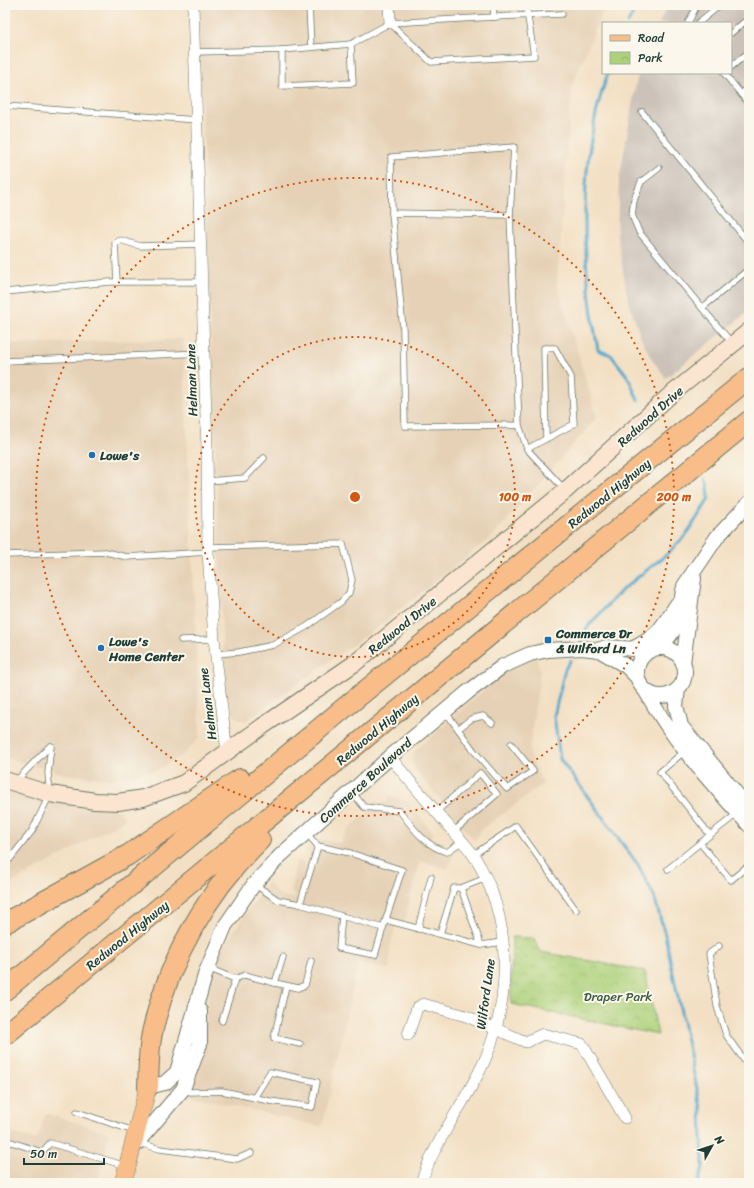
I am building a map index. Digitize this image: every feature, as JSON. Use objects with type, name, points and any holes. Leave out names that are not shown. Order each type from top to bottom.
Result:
[{"type":"highway","name":"Redwood Highway","points":[[5,990],[343,709],[749,378]]},
{"type":"highway","name":"Redwood Highway","points":[[5,1035],[749,421]]},
{"type":"highway","points":[[5,923],[128,855],[343,709]]},
{"type":"highway","points":[[148,1087],[152,1030],[166,983],[184,944],[199,917],[228,874],[247,853],[358,745]]},
{"type":"main road","name":"Redwood Drive","points":[[9,781],[50,794],[95,802],[118,802],[143,798],[184,783],[263,726],[355,663],[565,491],[668,397],[749,331]]},
{"type":"main road","points":[[123,1183],[148,1087]]},
{"type":"street","name":"Helman Lane","points":[[193,5],[205,353],[208,549],[214,638],[227,753]]},
{"type":"street","points":[[389,5],[390,23]]},
{"type":"street","points":[[638,678],[637,666],[639,660],[656,649],[676,627],[684,586],[713,542],[749,503]]},
{"type":"street","points":[[645,690],[650,695],[660,697],[667,696],[678,689],[684,680],[683,663],[695,571]]},
{"type":"street","points":[[632,649],[657,632],[670,618],[682,598]]},
{"type":"street","name":"Commerce Boulevard","points":[[599,650],[606,647],[670,650],[676,653],[683,663]]},
{"type":"street","name":"Commerce Boulevard","points":[[148,1087],[165,1083],[177,1072],[208,968],[225,926],[254,884],[280,856],[390,757],[468,692],[516,660],[548,650],[576,648],[599,650],[622,664],[638,678],[659,715],[686,751],[744,811]]},
{"type":"street","points":[[678,689],[676,706],[681,726],[744,811],[749,825]]},
{"type":"street","name":"Wilford Lane","points":[[390,757],[473,855],[486,878],[499,916],[504,942],[505,964],[496,1030],[483,1063],[442,1136],[424,1181]]},
{"type":"street","name":"Commerce Boulevard","points":[[133,1148],[183,1089],[200,1044],[200,997]]},
{"type":"street","points":[[408,1035],[417,1008],[423,1004],[466,1016],[526,1042],[542,1034],[582,1044],[625,1118]]},
{"type":"lane","points":[[309,5],[311,48]]},
{"type":"lane","points":[[493,5],[494,17]]},
{"type":"lane","points":[[390,23],[431,62],[534,56],[526,5]]},
{"type":"lane","points":[[688,22],[697,5]]},
{"type":"lane","points":[[699,22],[720,5]]},
{"type":"lane","points":[[195,52],[282,50],[351,44],[390,23],[562,14]]},
{"type":"lane","points":[[732,32],[749,18]]},
{"type":"lane","points":[[282,50],[282,86],[353,83],[351,44]]},
{"type":"lane","points":[[732,66],[749,52]]},
{"type":"lane","points":[[725,74],[749,104]]},
{"type":"lane","points":[[741,94],[749,87]]},
{"type":"lane","points":[[5,106],[197,120]]},
{"type":"lane","points":[[642,112],[749,244]]},
{"type":"lane","points":[[519,425],[405,426],[403,330],[392,213],[391,157],[514,147],[510,215],[519,425],[527,449],[565,491]]},
{"type":"lane","points":[[659,168],[641,182],[634,200],[632,215],[639,232],[733,344]]},
{"type":"lane","points":[[392,213],[510,215]]},
{"type":"lane","points":[[117,282],[115,243],[120,240],[140,246],[201,244]]},
{"type":"lane","points":[[702,308],[749,269]]},
{"type":"lane","points":[[5,292],[117,282],[202,282]]},
{"type":"lane","points":[[527,449],[546,439],[574,424],[571,377],[555,348],[544,348],[546,439]]},
{"type":"lane","points":[[5,361],[205,353]]},
{"type":"lane","points":[[208,481],[245,478],[264,458]]},
{"type":"lane","points":[[5,555],[106,552],[127,557],[208,549],[343,544],[352,580],[349,593],[341,602],[306,628],[273,645],[239,652],[216,654]]},
{"type":"lane","points":[[181,640],[214,638]]},
{"type":"lane","points":[[445,711],[507,789],[533,771],[511,744]]},
{"type":"lane","points":[[458,729],[470,719],[483,716],[492,723]]},
{"type":"lane","points":[[5,862],[10,859],[32,831],[50,794],[48,773],[50,746],[9,781]]},
{"type":"lane","points":[[686,751],[660,772],[710,836]]},
{"type":"lane","points":[[436,812],[480,774],[497,794],[453,832]]},
{"type":"lane","points":[[351,792],[364,807],[400,811],[416,832],[438,849],[447,852],[461,842]]},
{"type":"lane","points":[[668,869],[700,843],[744,811]]},
{"type":"lane","points":[[473,855],[516,826],[576,910]]},
{"type":"lane","points":[[306,832],[318,846],[350,853],[402,870],[375,955],[339,948],[342,916]]},
{"type":"lane","points":[[700,843],[731,880],[749,865]]},
{"type":"lane","points":[[300,904],[318,846]]},
{"type":"lane","points":[[418,929],[431,877]]},
{"type":"lane","points":[[440,934],[454,888],[461,888],[486,878]]},
{"type":"lane","points":[[254,884],[278,900],[300,904],[383,928]]},
{"type":"lane","points":[[461,888],[481,945]]},
{"type":"lane","points":[[386,920],[481,945],[504,942]]},
{"type":"lane","points":[[719,946],[709,954],[717,1006],[726,1036],[749,1067]]},
{"type":"lane","points":[[275,983],[283,957]]},
{"type":"lane","points":[[208,968],[235,979],[245,975],[298,988],[305,985],[311,961]]},
{"type":"lane","points":[[222,1021],[235,979]]},
{"type":"lane","points":[[286,986],[274,1038],[300,1044]]},
{"type":"lane","points":[[183,1089],[190,1092],[222,1091],[254,1098],[312,1107],[317,1082],[270,1072],[254,1098]]},
{"type":"lane","points":[[77,1112],[133,1148]]},
{"type":"lane","points":[[5,1140],[42,1152],[50,1143],[133,1148],[160,1148],[237,1159],[251,1153]]},
{"type":"lane","points":[[744,1183],[749,1179]]},
{"type":"shaded area","points":[[198,5],[606,5],[572,85],[557,284],[597,417],[494,535],[374,630],[245,721],[235,717],[227,697],[224,680]]},
{"type":"shaded area","points":[[668,5],[749,5],[749,311],[666,378],[653,361],[641,338],[628,300],[617,235],[619,181],[636,83],[639,74],[732,74],[732,22],[660,22]]},
{"type":"shaded area","points":[[183,339],[200,736],[184,754],[157,770],[109,779],[65,774],[5,758],[5,344]]},
{"type":"shaded area","points":[[535,653],[540,672],[529,753],[543,784],[482,829],[475,841],[414,768],[412,760],[414,752],[498,677]]},
{"type":"shaded area","points":[[5,791],[77,806],[117,809],[126,819],[5,887]]},
{"type":"shaded area","points":[[389,796],[407,801],[434,833],[430,839],[443,842],[453,855],[448,869],[420,861],[405,920],[395,927],[390,948],[389,970],[358,963],[322,1127],[191,1096],[203,1041],[210,981],[219,953],[267,883],[280,895],[295,899],[296,897],[291,891],[296,860],[307,864],[309,854],[306,849],[320,839],[340,843],[349,828],[366,814],[375,802],[387,803]]},
{"type":"shaded area","points":[[46,1113],[109,1133],[98,1183],[5,1183],[5,1131],[37,1140]]},
{"type":"green space","name":"Draper Park","points":[[512,937],[533,938],[541,952],[645,971],[658,1035],[511,1004]]},
{"type":"waterway","points":[[628,22],[637,5]]},
{"type":"waterway","points":[[608,74],[598,106],[591,140],[587,175],[585,210],[588,282],[598,350],[611,355],[628,377],[638,400]]},
{"type":"waterway","points":[[584,633],[590,624],[623,589],[666,555],[686,535],[709,499],[708,486],[705,478]]},
{"type":"waterway","points":[[571,660],[565,669],[554,716],[560,759],[638,865],[654,896],[665,935],[701,1108],[703,1167],[698,1183]]},
{"type":"place","name":"Lowe's","points":[[92,455]]},
{"type":"place","name":"Commerce Dr & Wilford Ln","points":[[548,640]]},
{"type":"place","name":"Lowe's Home Center","points":[[101,648]]}]
